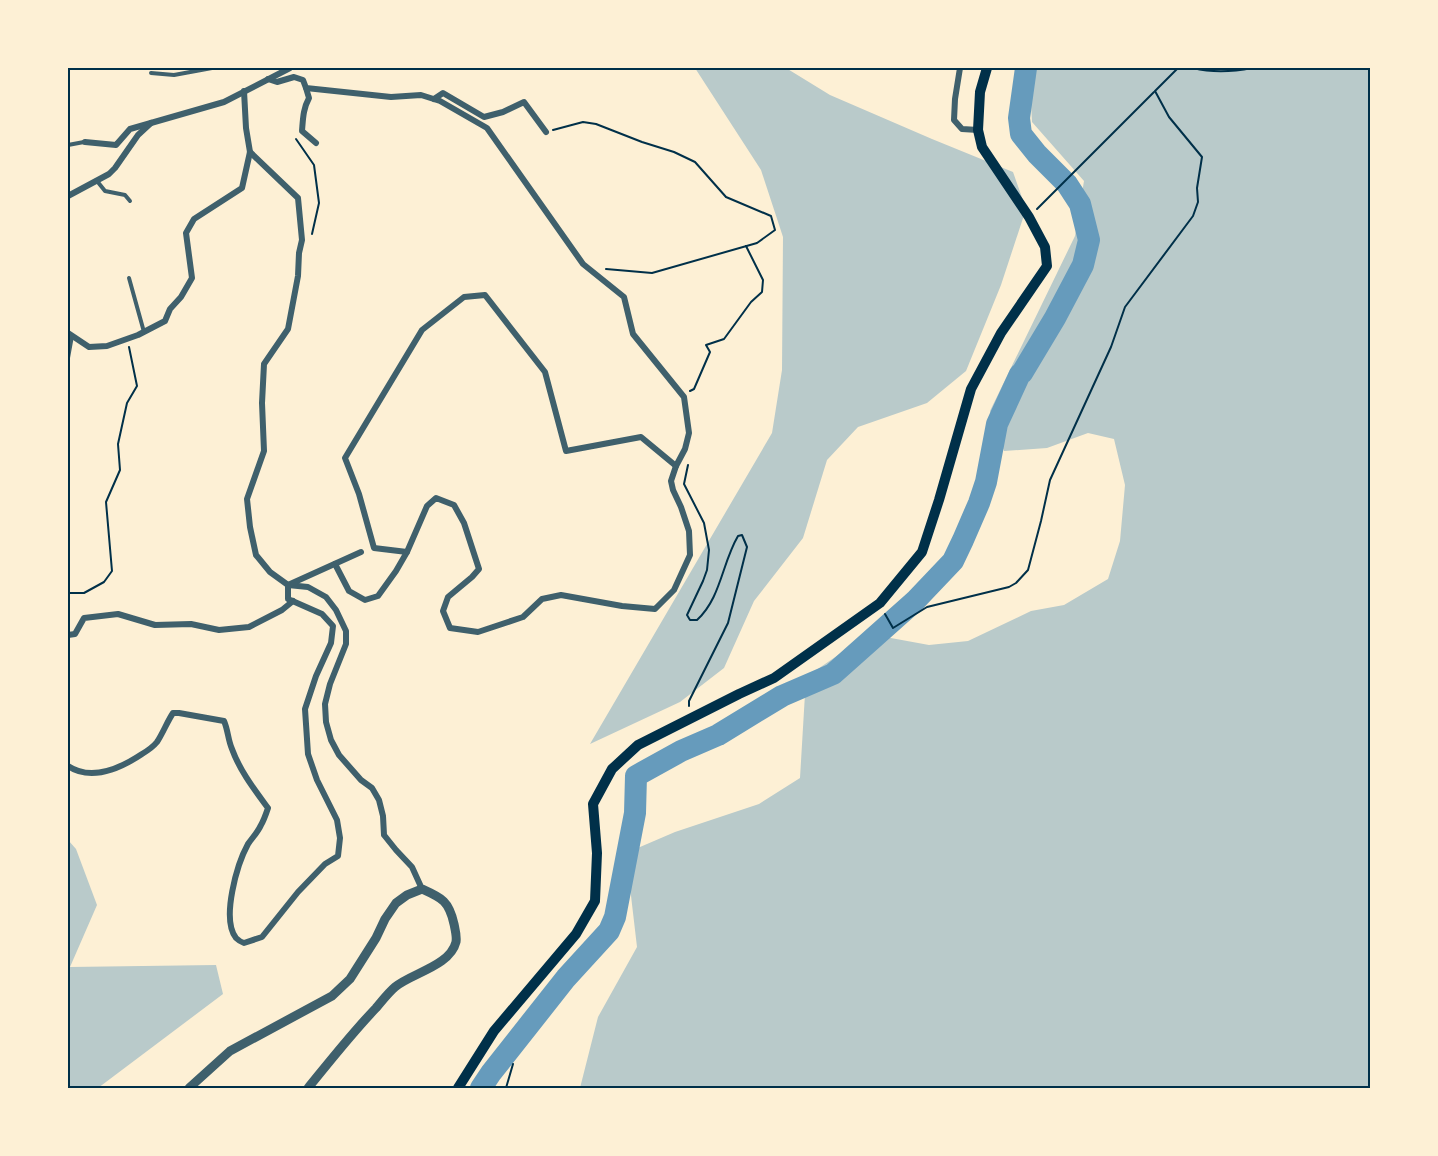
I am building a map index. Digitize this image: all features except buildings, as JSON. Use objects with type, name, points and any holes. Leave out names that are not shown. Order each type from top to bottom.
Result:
[{"type":"main road","points":[[458,1089],[494,1031],[576,934],[596,901],[597,853],[592,804],[612,769],[638,745],[774,678],[880,603],[922,552],[971,389],[1001,333],[1047,266],[1045,247],[1029,217],[982,147],[978,130],[980,92],[987,68]]},
{"type":"street","points":[[85,142],[116,145],[130,129],[224,102],[290,68]]},
{"type":"street","points":[[960,68],[954,120],[962,129],[978,130]]},
{"type":"street","points":[[268,79],[277,82],[294,77],[303,80],[309,98],[303,113],[302,131],[316,143]]},
{"type":"street","points":[[306,88],[391,97],[421,95],[440,101],[487,128],[583,264],[624,297],[633,334],[684,397],[689,433],[687,444],[671,480],[689,531],[690,555],[674,590],[655,609],[622,606],[561,595],[542,599],[523,617],[478,632],[450,628],[443,611],[448,597],[479,569],[464,523],[454,505],[436,498],[428,506],[407,552],[378,596],[365,600],[349,591],[335,564]]},
{"type":"street","points":[[70,334],[89,347],[107,346],[165,321],[170,309],[181,297],[192,278],[186,233],[194,219],[242,188],[250,152],[244,91]]},
{"type":"street","points":[[434,99],[443,93],[484,117],[503,112],[524,102],[546,132]]},
{"type":"street","points":[[68,196],[109,174],[138,135],[152,122]]},
{"type":"street","points":[[250,152],[298,198],[302,240],[288,329],[264,364],[262,403],[264,451],[247,499],[256,555],[270,572],[288,585],[308,587],[326,597],[336,610],[346,632],[346,644],[330,684],[326,704],[326,722],[331,740],[339,755],[376,794],[383,816],[384,835],[412,867],[422,890]]},
{"type":"street","points":[[407,552],[374,548],[359,494],[345,458],[422,330],[464,297],[485,295],[545,372],[566,451],[641,436],[676,466]]},
{"type":"street","points":[[288,585],[361,552]]},
{"type":"street","points":[[68,766],[75,771],[96,773],[108,771],[131,761],[157,743],[173,714],[179,713],[224,721],[230,746],[238,764],[268,808],[261,826],[248,844],[240,861],[230,901],[231,922],[236,937],[244,944],[261,937],[298,892],[325,864],[338,856],[340,838],[337,820],[317,780],[308,754],[304,709],[331,643],[333,626],[322,614],[288,599],[288,585]]},
{"type":"street","points":[[68,635],[75,634],[84,618],[118,614],[155,624],[190,624],[219,630],[249,627],[282,610],[293,601]]},
{"type":"street","points":[[189,1089],[230,1051],[332,996],[350,979],[396,903],[407,895],[422,890],[437,896],[451,910],[456,930],[456,941],[451,952],[444,960],[396,987],[363,1022],[308,1089]]},
{"type":"lane","points":[[151,74],[174,75],[213,68]]},
{"type":"lane","points":[[68,145],[85,142]]},
{"type":"lane","points":[[96,180],[105,191],[125,195],[130,201]]},
{"type":"lane","points":[[129,278],[144,332]]},
{"type":"lane","points":[[68,358],[70,334]]},
{"type":"path","points":[[1029,217],[1178,68]]},
{"type":"path","points":[[1193,68],[1235,72],[1252,68]]},
{"type":"path","points":[[880,603],[892,628],[927,607],[1009,587],[1028,570],[1050,480],[1111,347],[1125,307],[1193,216],[1198,202],[1197,188],[1202,158],[1169,117],[1155,91]]},
{"type":"path","points":[[546,132],[583,122],[596,124],[674,152],[696,162],[726,197],[771,216],[775,230],[757,243],[652,273],[607,270],[598,264]]},
{"type":"path","points":[[682,395],[694,389],[710,352],[706,345],[724,339],[751,302],[762,292],[763,280],[746,246]]},
{"type":"path","points":[[68,593],[84,593],[104,582],[112,571],[106,502],[120,470],[118,444],[127,403],[137,386],[127,339]]},
{"type":"path","points":[[687,444],[693,447],[684,484],[705,523],[709,550],[704,581],[687,615],[690,620],[698,620],[707,611],[738,536],[742,535],[747,547],[728,623],[689,701],[690,718]]},
{"type":"path","points":[[506,1089],[513,1064]]},
{"type":"shaded area","points":[[695,68],[786,68],[830,95],[1013,172],[1026,209],[1001,285],[966,371],[927,403],[858,427],[827,460],[803,538],[754,601],[724,668],[680,702],[590,744],[772,433],[782,370],[783,237],[761,170]]},
{"type":"shaded area","points":[[1029,68],[1370,68],[1370,1088],[580,1088],[598,1017],[637,947],[626,853],[675,832],[759,804],[800,778],[806,677],[869,634],[929,645],[968,641],[1031,611],[1064,605],[1108,579],[1120,541],[1125,485],[1114,439],[1088,433],[1047,448],[1004,451],[990,411],[1075,236],[1084,181],[1032,122]]},
{"type":"shaded area","points":[[68,840],[76,849],[97,905],[70,967],[216,965],[223,994],[98,1088],[68,1088]]},
{"type":"waterway","points":[[481,1088],[566,978],[609,931],[615,917],[635,813],[636,776],[681,751],[718,735],[782,696],[833,674],[915,601],[953,561],[986,482],[997,424],[1020,374],[1055,318],[1083,265],[1089,240],[1080,204],[1067,184],[1021,134],[1019,118],[1026,68]]}]
